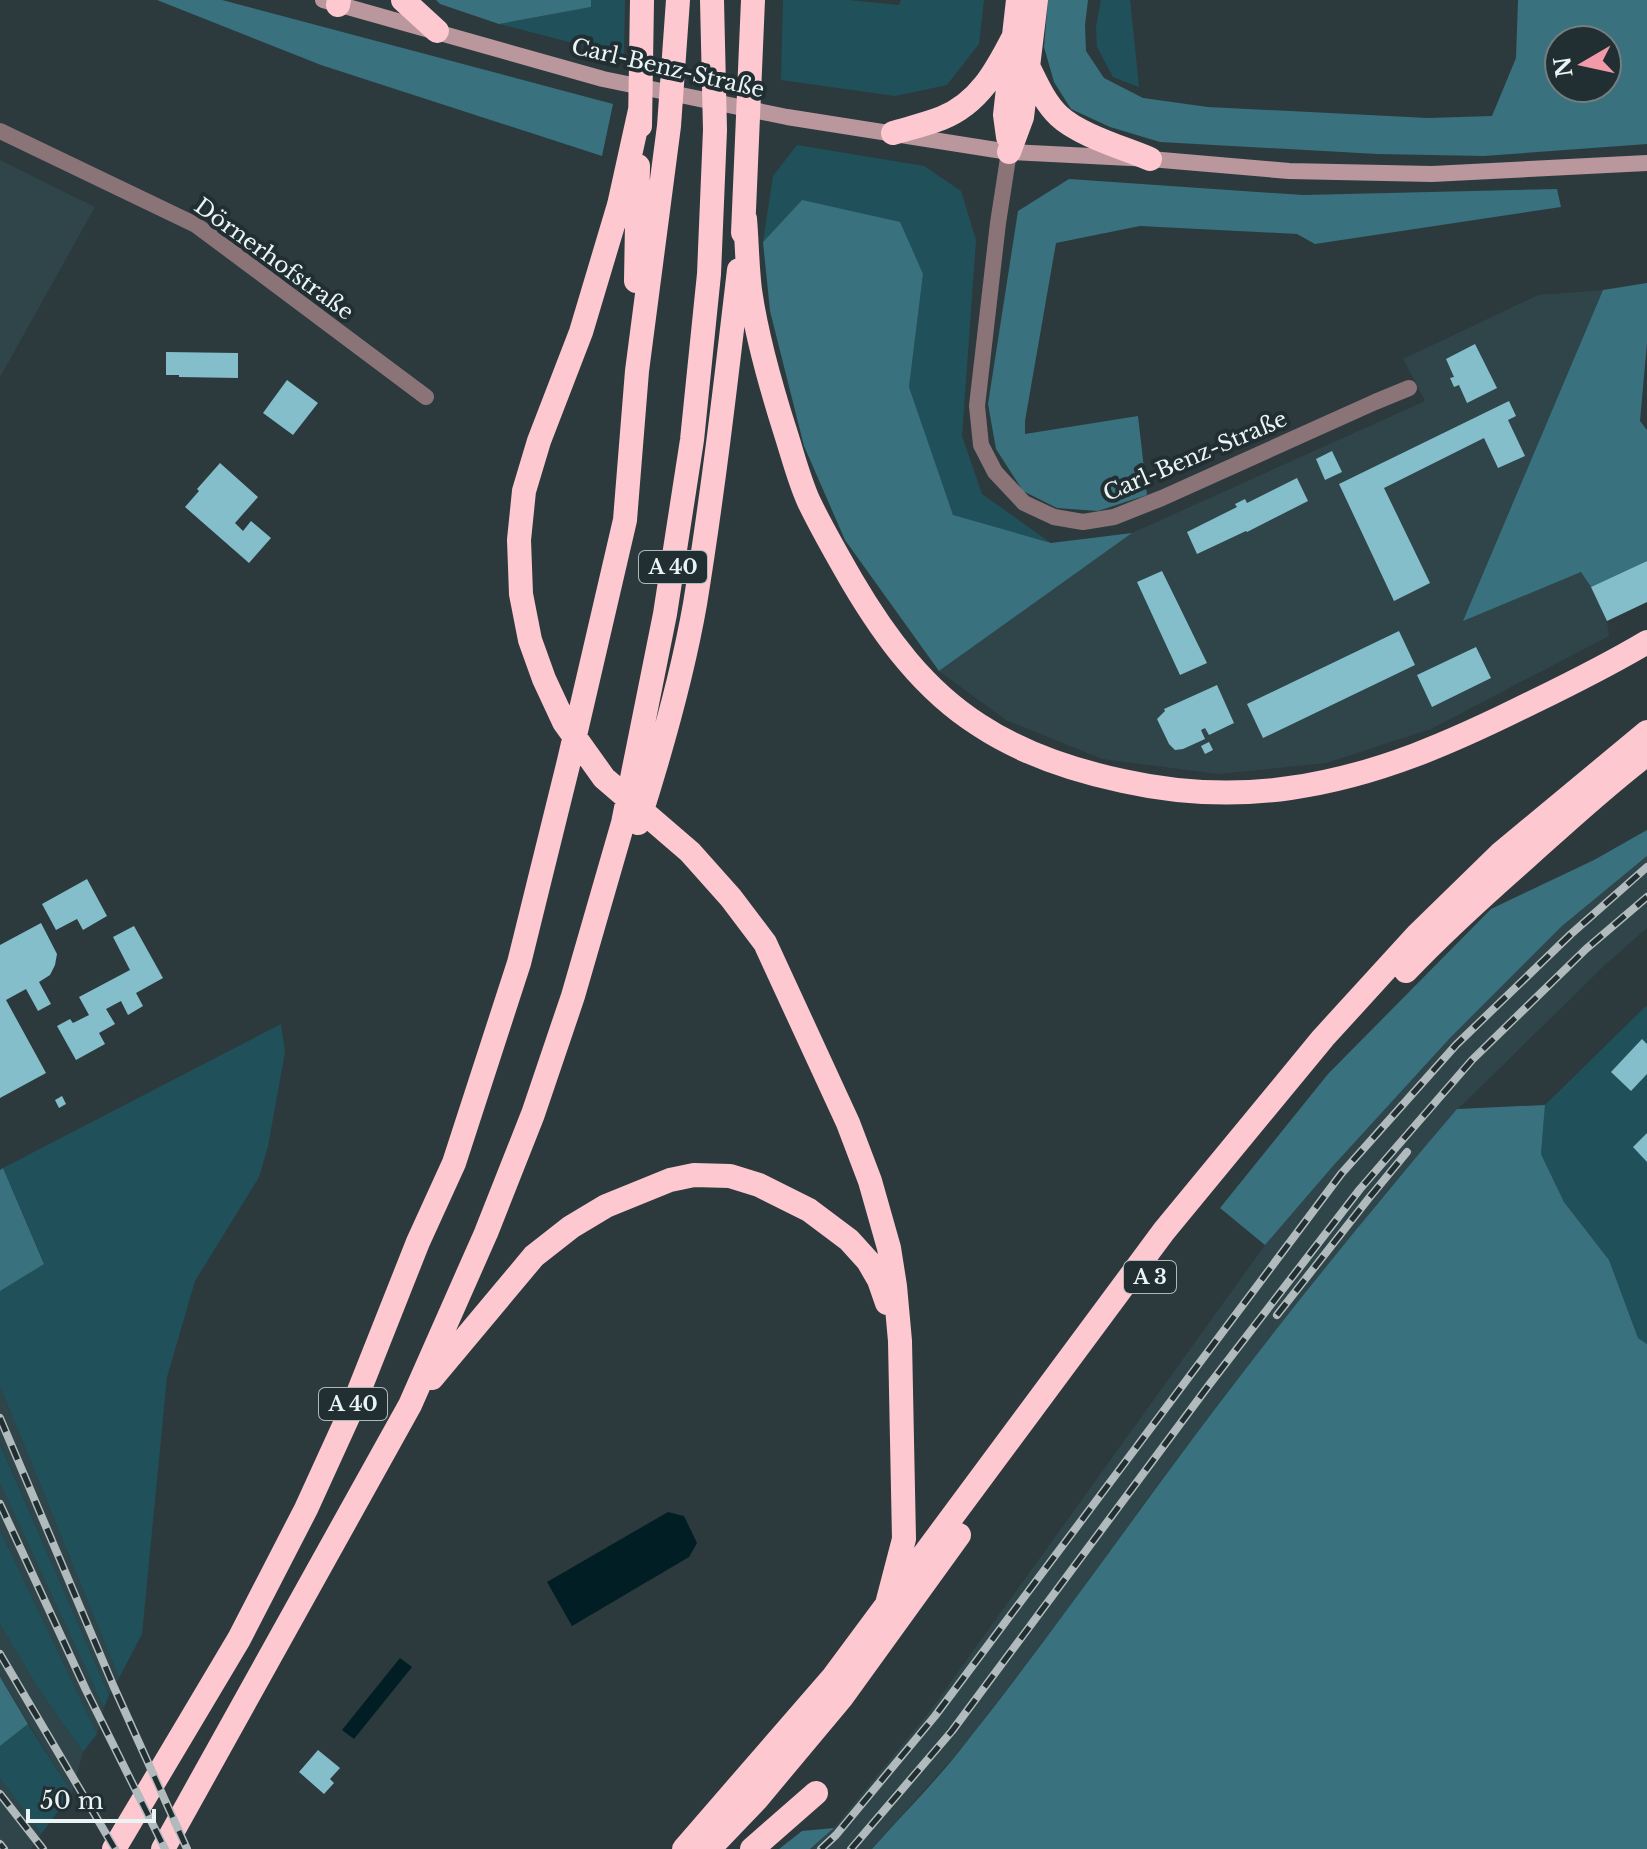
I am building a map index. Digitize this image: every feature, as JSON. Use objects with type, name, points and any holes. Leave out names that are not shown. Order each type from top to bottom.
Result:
[{"type":"highway","points":[[403,0],[437,31]]},
{"type":"highway","points":[[637,371],[636,245],[642,0]]},
{"type":"highway","name":"A 40","points":[[114,1849],[239,1639],[306,1509],[353,1406],[418,1242],[454,1163],[519,963],[625,520],[637,371],[669,126],[678,0]]},
{"type":"highway","name":"A 40","points":[[163,1849],[410,1405],[486,1233],[533,1114],[573,996],[623,823],[665,614],[692,440],[709,274],[715,146],[712,0]]},
{"type":"highway","points":[[573,996],[606,926],[665,738],[694,606],[745,219],[753,0]]},
{"type":"highway","points":[[1009,152],[1005,115],[1018,0]]},
{"type":"highway","points":[[1009,152],[1022,117],[1036,0]]},
{"type":"highway","points":[[893,133],[945,117],[969,102],[996,72],[1013,38]]},
{"type":"highway","points":[[1029,68],[1057,114],[1071,125],[1150,159]]},
{"type":"highway","points":[[640,110],[619,205],[581,332],[539,441],[524,491],[519,540],[521,594],[530,640],[564,722],[604,778],[655,822],[692,847],[765,943],[848,1123],[870,1181],[878,1255],[898,1313],[897,1382],[904,1478],[904,1539],[887,1604]]},
{"type":"highway","points":[[745,219],[750,289],[760,339],[780,415],[815,513],[875,620],[900,653],[935,691],[976,724],[1019,748],[1085,773],[1159,787],[1221,792],[1300,787],[1370,771],[1446,744],[1608,665],[1647,642]]},
{"type":"highway","name":"A 3","points":[[684,1849],[834,1676],[1164,1231],[1323,1038],[1417,935],[1500,854],[1647,732]]},
{"type":"highway","name":"A 3","points":[[709,1849],[756,1800],[842,1697],[1019,1451],[1172,1247],[1335,1047],[1427,950],[1609,783],[1647,754]]},
{"type":"highway","points":[[410,1405],[534,1256],[589,1215],[670,1180],[694,1175],[730,1176],[759,1185],[798,1204],[849,1240],[878,1255]]},
{"type":"highway","points":[[752,1849],[816,1793]]},
{"type":"main road","name":"Carl-Benz-Straße","points":[[333,2],[603,79],[787,117],[1009,152],[1150,159],[1289,171],[1432,174],[1647,163]]},
{"type":"street","name":"Dörnerhofstraße","points":[[0,131],[196,225],[426,397]]},
{"type":"street","name":"Carl-Benz-Straße","points":[[1009,152],[977,406],[981,445],[995,472],[1024,503],[1054,517],[1083,522],[1114,517],[1409,388]]},
{"type":"shaded area","points":[[157,0],[222,0],[613,104],[602,156],[321,65]]},
{"type":"shaded area","points":[[436,0],[591,0],[591,7],[499,24]]},
{"type":"shaded area","points":[[591,0],[625,0],[624,56],[499,24],[591,7]]},
{"type":"shaded area","points":[[783,0],[848,0],[899,5],[901,0],[984,0],[979,44],[947,85],[895,96],[781,80]]},
{"type":"shaded area","points":[[1048,0],[1088,0],[1086,51],[1104,78],[1143,98],[1208,107],[1428,118],[1492,116],[1516,58],[1518,0],[1647,0],[1647,144],[1484,156],[1377,154],[1160,142],[1110,127],[1071,109],[1054,82],[1044,47]]},
{"type":"shaded area","points":[[1101,0],[1130,0],[1139,87],[1113,77],[1097,47],[1096,27]]},
{"type":"shaded area","points":[[797,145],[924,166],[961,191],[976,240],[962,436],[982,494],[1051,543],[953,516],[909,387],[923,274],[802,200],[763,242],[773,176]]},
{"type":"shaded area","points":[[0,160],[95,207],[0,377]]},
{"type":"shaded area","points":[[1069,179],[1303,195],[1557,189],[1561,207],[1315,244],[1297,234],[1140,226],[1056,243],[1025,434],[1138,416],[1147,495],[1098,511],[1057,508],[1023,491],[996,449],[988,404],[1018,211]]},
{"type":"shaded area","points":[[802,200],[900,222],[923,274],[909,387],[953,515],[1051,543],[1132,533],[939,671],[845,540],[804,446],[770,311],[763,242]]},
{"type":"shaded area","points":[[1647,283],[1647,343],[1640,421],[1647,430],[1647,561],[1591,587],[1581,572],[1463,621],[1603,290]]},
{"type":"shaded area","points":[[1603,290],[1464,619],[1581,572],[1591,587],[1647,561],[1647,602],[1607,621],[1609,636],[1431,729],[1326,763],[1218,774],[1102,759],[1006,720],[939,671],[1132,533],[1425,401],[1403,359],[1538,295]]},
{"type":"shaded area","points":[[1647,830],[1647,856],[1562,926],[1450,1038],[1265,1245],[1220,1208],[1328,1074],[1491,909],[1594,860]]},
{"type":"shaded area","points":[[1647,856],[1647,928],[1458,1109],[1379,1201],[1223,1398],[966,1743],[872,1849],[810,1849],[834,1828],[930,1711],[1265,1245],[1450,1038],[1562,926]]},
{"type":"shaded area","points":[[1646,1006],[1647,1344],[1638,1338],[1609,1260],[1564,1202],[1541,1154],[1545,1105]]},
{"type":"shaded area","points":[[281,1024],[285,1052],[268,1146],[259,1177],[195,1281],[167,1377],[142,1634],[119,1678],[0,1386],[0,1291],[44,1263],[3,1168]]},
{"type":"shaded area","points":[[1545,1105],[1541,1154],[1564,1202],[1609,1260],[1638,1338],[1647,1344],[1647,1849],[872,1849],[957,1754],[1250,1364],[1337,1253],[1457,1109]]},
{"type":"shaded area","points":[[3,1168],[44,1264],[0,1291],[0,1170]]},
{"type":"shaded area","points":[[0,1386],[119,1678],[109,1695],[0,1443]]},
{"type":"shaded area","points":[[0,1444],[109,1695],[104,1708],[0,1483]]},
{"type":"shaded area","points":[[0,1483],[104,1708],[97,1734],[0,1530]]},
{"type":"shaded area","points":[[668,1512],[684,1516],[697,1543],[689,1557],[572,1626],[547,1582]]},
{"type":"shaded area","points":[[0,1530],[97,1734],[83,1752],[38,1688],[0,1624]]},
{"type":"shaded area","points":[[0,1624],[38,1688],[83,1752],[72,1793],[0,1677]]},
{"type":"shaded area","points":[[400,1658],[412,1667],[354,1739],[342,1730]]},
{"type":"shaded area","points":[[0,1677],[28,1724],[0,1746]]},
{"type":"shaded area","points":[[28,1724],[72,1793],[41,1834],[0,1778],[0,1746]]},
{"type":"shaded area","points":[[0,1778],[41,1834],[31,1849],[0,1849]]},
{"type":"shaded area","points":[[834,1828],[810,1849],[779,1849],[802,1831]]},
{"type":"building","points":[[1475,344],[1497,388],[1467,403],[1459,385],[1454,387],[1450,378],[1454,377],[1446,359]]},
{"type":"building","points":[[166,352],[238,353],[238,378],[166,375]]},
{"type":"building","points":[[287,380],[318,403],[293,435],[263,413]]},
{"type":"building","points":[[1509,401],[1516,416],[1508,420],[1525,456],[1498,468],[1484,438],[1384,488],[1430,583],[1394,601],[1339,484]]},
{"type":"building","points":[[1332,451],[1342,472],[1325,480],[1316,459]]},
{"type":"building","points":[[220,463],[258,497],[235,523],[243,531],[251,521],[271,538],[249,563],[185,507]]},
{"type":"building","points":[[1297,478],[1308,501],[1197,554],[1187,532],[1237,507],[1235,504],[1245,499],[1247,503]]},
{"type":"building","points":[[1647,561],[1647,602],[1607,621],[1591,587]]},
{"type":"building","points":[[1162,571],[1207,663],[1180,675],[1137,582]]},
{"type":"building","points":[[1399,631],[1415,665],[1263,738],[1247,704]]},
{"type":"building","points":[[1476,647],[1491,678],[1432,707],[1417,675]]},
{"type":"building","points":[[1217,685],[1234,723],[1209,735],[1205,728],[1201,730],[1205,739],[1175,750],[1157,719],[1164,709]]},
{"type":"building","points":[[1209,742],[1213,750],[1205,754],[1201,746]]},
{"type":"building","points":[[87,879],[107,916],[83,930],[77,919],[56,930],[42,904]]},
{"type":"building","points":[[41,923],[57,954],[50,975],[39,982],[51,1004],[38,1011],[26,989],[6,1000],[46,1073],[0,1098],[0,945]]},
{"type":"building","points":[[134,926],[163,978],[136,993],[143,1006],[128,1015],[121,1001],[106,1009],[115,1024],[99,1033],[105,1044],[76,1060],[57,1026],[89,1015],[79,997],[130,970],[113,937]]},
{"type":"building","points":[[1642,1039],[1647,1044],[1647,1074],[1631,1091],[1611,1072]]},
{"type":"building","points":[[62,1096],[66,1104],[59,1108],[55,1100]]},
{"type":"building","points":[[1647,1133],[1647,1162],[1633,1147]]},
{"type":"building","points":[[318,1750],[340,1768],[330,1779],[334,1783],[324,1794],[299,1772]]},
{"type":"railway","points":[[821,1849],[935,1716],[1341,1174],[1456,1045],[1571,934],[1647,867]]},
{"type":"railway","points":[[851,1849],[952,1731],[1209,1385],[1360,1189],[1472,1060],[1586,949],[1647,897]]},
{"type":"railway","points":[[1277,1315],[1407,1152]]},
{"type":"railway","points":[[0,1418],[113,1685],[187,1849]]},
{"type":"railway","points":[[0,1504],[86,1690],[165,1849]]},
{"type":"railway","points":[[0,1654],[115,1849]]},
{"type":"railway","points":[[0,1794],[43,1849]]},
{"type":"railway","points":[[0,1844],[4,1849]]}]
